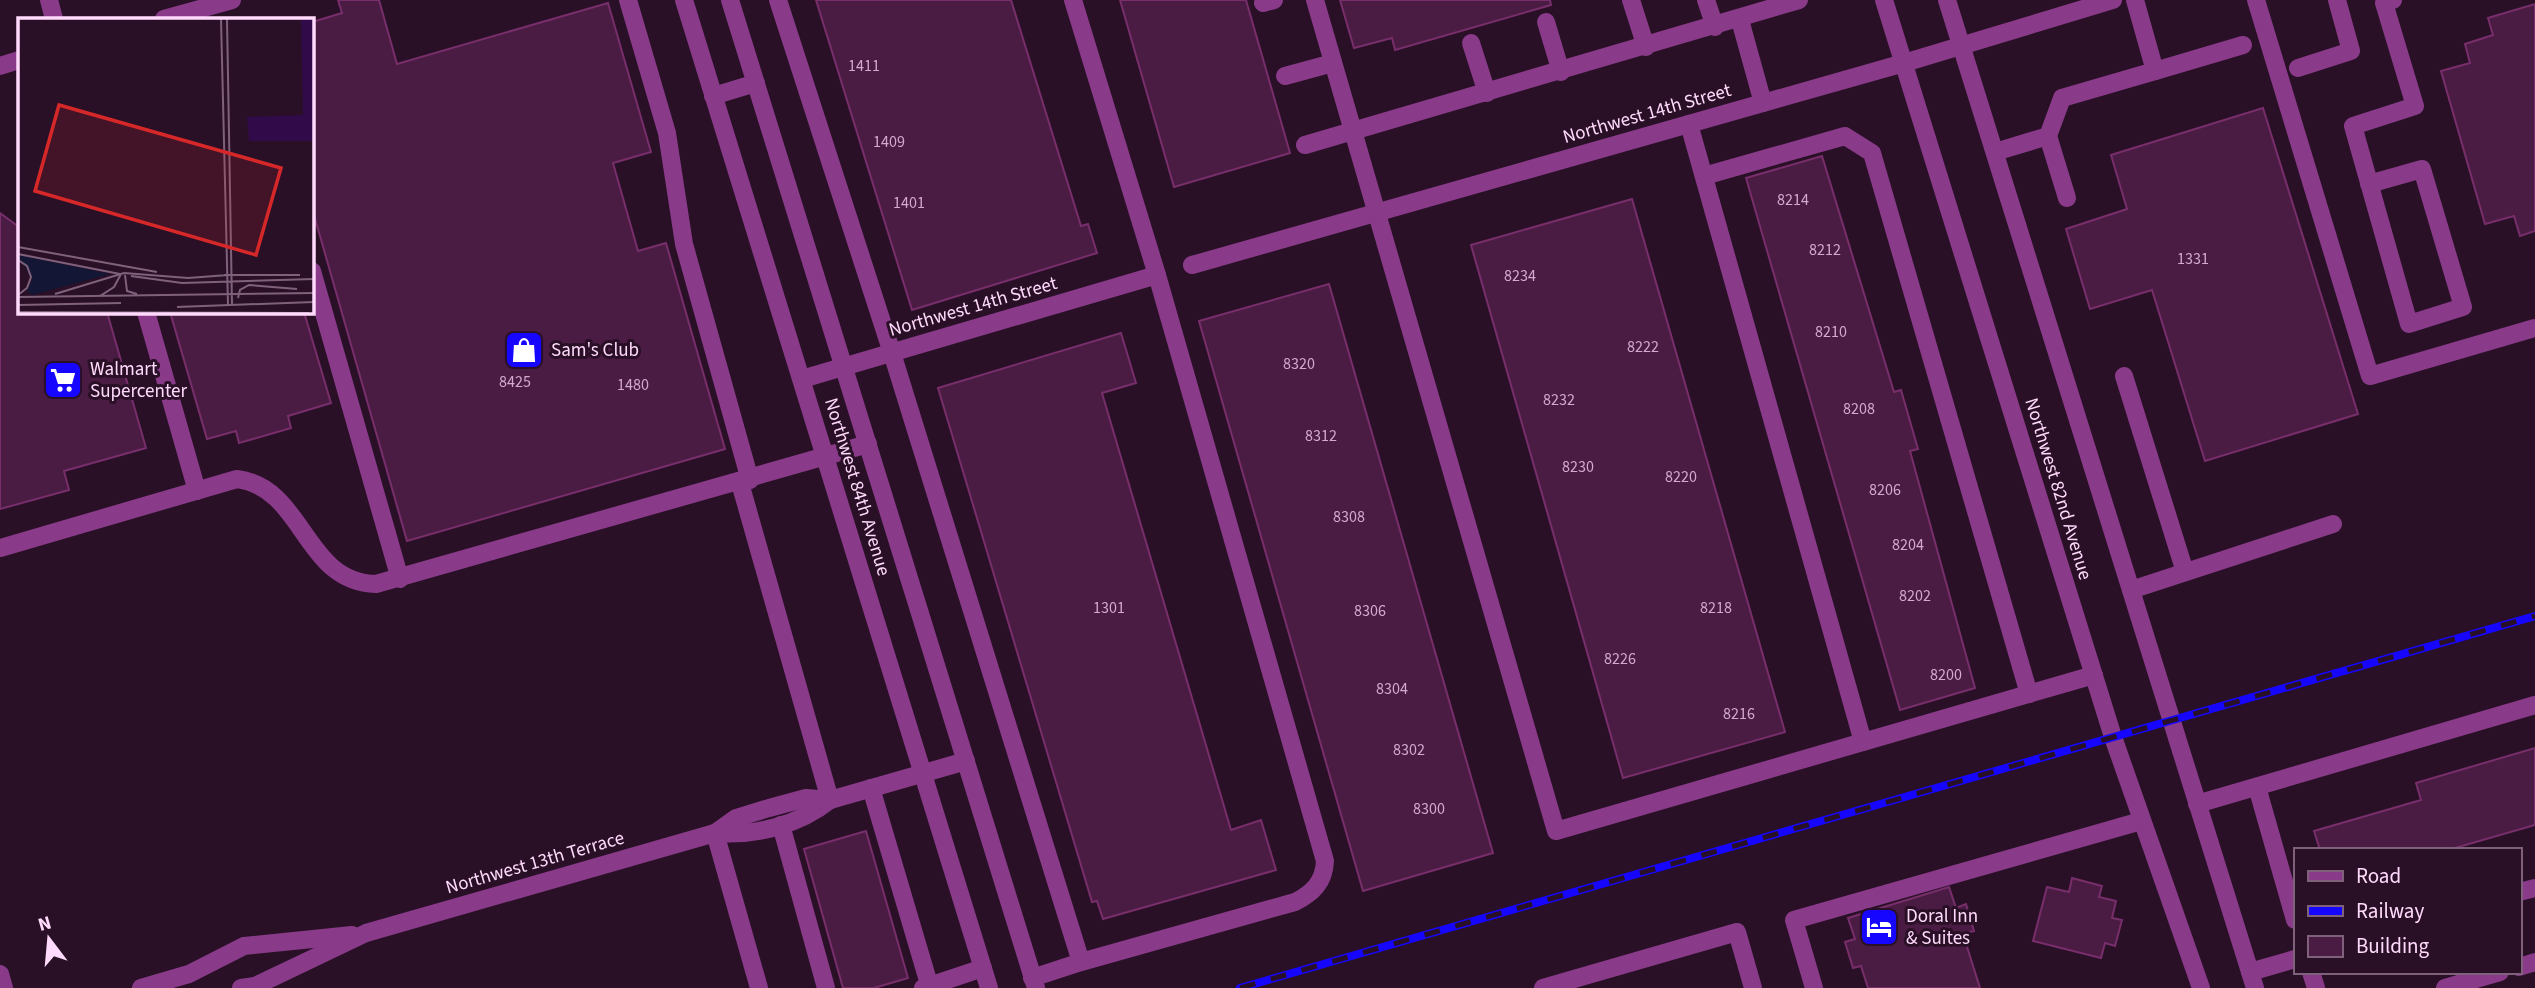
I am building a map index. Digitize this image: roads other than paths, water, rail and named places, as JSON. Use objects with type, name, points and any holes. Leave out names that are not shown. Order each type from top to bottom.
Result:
[{"type":"street","points":[[49,0],[54,18]]},
{"type":"street","points":[[168,18],[232,0]]},
{"type":"street","points":[[628,0],[667,133],[684,244],[830,800]]},
{"type":"street","name":"Northwest 84th Avenue","points":[[684,0],[989,988]]},
{"type":"street","name":"Northwest 84th Avenue","points":[[730,0],[1034,983]]},
{"type":"street","points":[[778,0],[892,353],[1081,961]]},
{"type":"street","points":[[1034,983],[1081,961],[1295,902],[1314,890],[1325,869],[1324,851],[1157,275],[1073,0]]},
{"type":"street","points":[[1315,0],[1556,831],[2094,675]]},
{"type":"street","points":[[1631,0],[1646,47]]},
{"type":"street","points":[[1706,0],[1715,27]]},
{"type":"street","points":[[1305,145],[1740,20],[1799,0]]},
{"type":"street","name":"Northwest 82nd Avenue","points":[[1884,0],[2094,675],[2141,821],[2202,988]]},
{"type":"street","name":"Northwest 82nd Avenue","points":[[1947,0],[2252,980]]},
{"type":"street","name":"Northwest 14th Street","points":[[1192,265],[1904,63],[2113,0]]},
{"type":"street","points":[[2135,0],[2155,71]]},
{"type":"street","points":[[2256,0],[2370,376],[2535,328]]},
{"type":"street","points":[[2298,68],[2351,51],[2337,0]]},
{"type":"street","points":[[2369,184],[2422,169],[2463,307],[2409,324],[2369,184],[2353,126],[2415,106],[2384,3],[2393,0]]},
{"type":"street","points":[[1740,20],[1763,103]]},
{"type":"street","points":[[1546,22],[1561,72]]},
{"type":"street","points":[[1471,43],[1487,93]]},
{"type":"street","points":[[2067,198],[2048,136],[2062,98],[2243,45]]},
{"type":"street","points":[[0,65],[18,60]]},
{"type":"street","points":[[1285,76],[1333,63]]},
{"type":"street","points":[[713,96],[756,83]]},
{"type":"street","points":[[1689,124],[1863,742]]},
{"type":"street","points":[[1704,176],[1845,136],[1872,153],[2029,694]]},
{"type":"street","points":[[1995,152],[2048,136]]},
{"type":"street","points":[[313,274],[400,579]]},
{"type":"street","name":"Northwest 14th Street","points":[[802,379],[1157,275]]},
{"type":"street","points":[[146,313],[197,491]]},
{"type":"street","points":[[2124,376],[2185,572]]},
{"type":"street","points":[[0,548],[237,479],[256,482],[277,496],[320,556],[338,574],[362,584],[400,579],[869,444]]},
{"type":"street","points":[[2131,590],[2333,524]]},
{"type":"street","points":[[2197,804],[2535,705]]},
{"type":"street","name":"Northwest 13th Terrace","points":[[250,987],[366,933],[715,833],[736,818],[769,808],[806,798],[830,800],[966,761]]},
{"type":"street","points":[[2257,787],[2294,916]]},
{"type":"street","points":[[871,788],[926,986],[983,968]]},
{"type":"street","name":"Northwest 13th Terrace","points":[[715,833],[741,835],[781,825],[811,816],[830,800]]},
{"type":"street","points":[[1814,988],[1794,920],[2141,821]]},
{"type":"street","points":[[781,825],[826,988]]},
{"type":"street","points":[[715,833],[758,988]]},
{"type":"street","points":[[1543,988],[1737,932],[1753,988]]},
{"type":"street","name":"Northwest 13th Terrace","points":[[141,988],[189,974],[244,946],[366,933]]},
{"type":"street","points":[[2252,980],[2294,959]]},
{"type":"street","points":[[0,974],[4,988]]},
{"type":"street","points":[[2445,988],[2493,974]]},
{"type":"railway","points":[[1240,988],[2535,616]]},
{"type":"place","name":"Sam's Club","points":[[524,350]]},
{"type":"place","name":"Walmart Supercenter","points":[[63,380]]},
{"type":"place","name":"Doral Inn & Suites","points":[[1879,927]]}]
